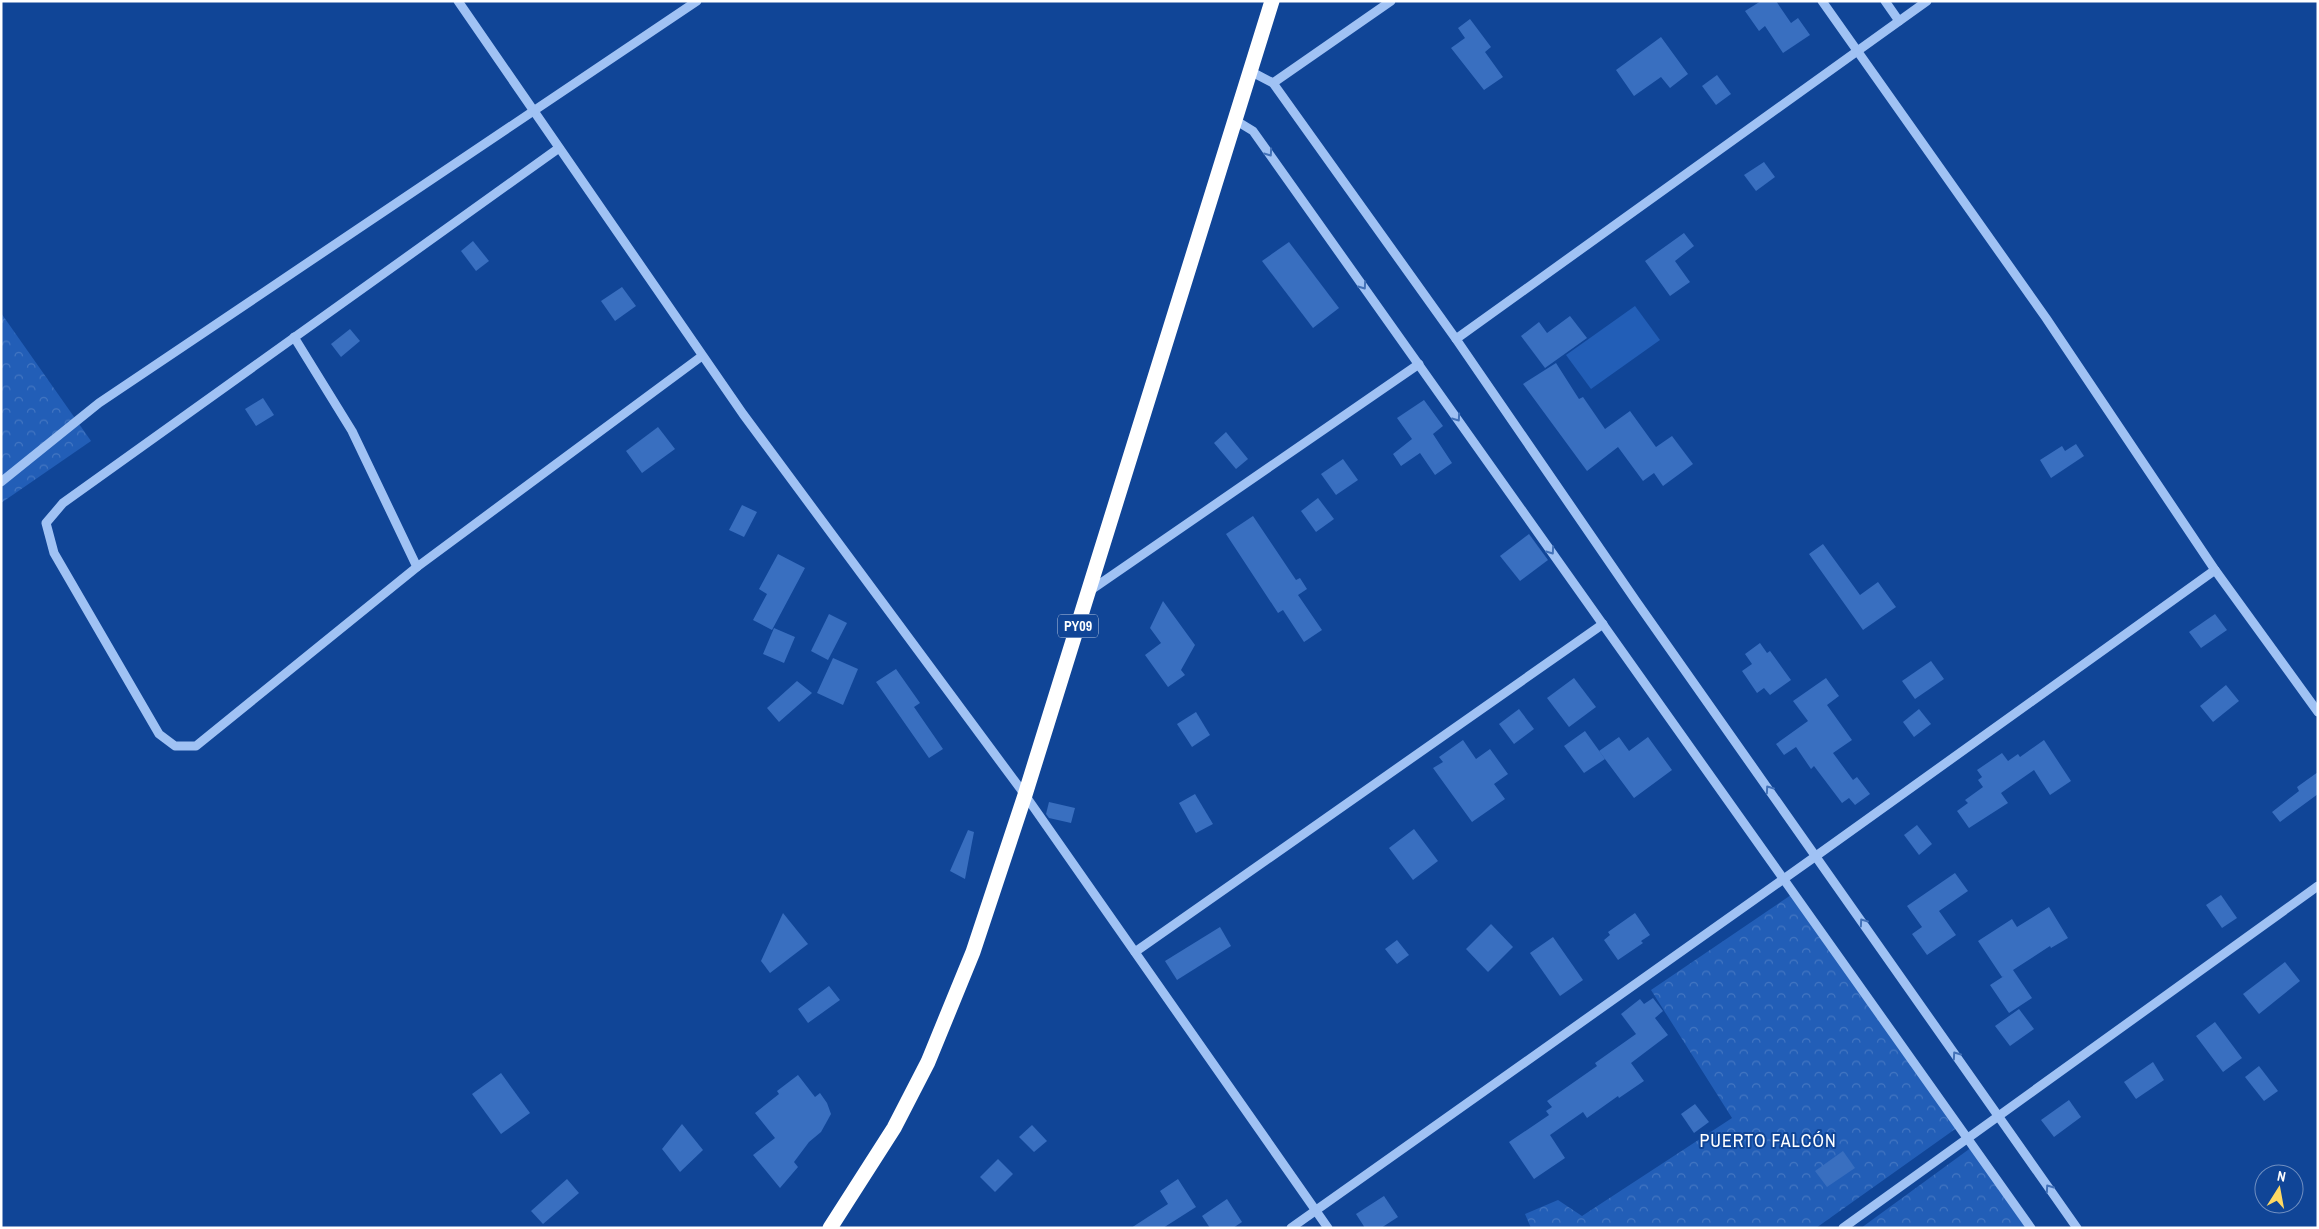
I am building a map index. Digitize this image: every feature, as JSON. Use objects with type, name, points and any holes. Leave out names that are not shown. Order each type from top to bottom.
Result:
[{"type":"highway","name":"PY09","points":[[830,1228],[894,1128],[928,1062],[973,952],[1025,795],[1272,1]]},
{"type":"street","points":[[458,1],[748,422],[1025,795],[1328,1228]]},
{"type":"street","points":[[1,482],[98,403],[697,1]]},
{"type":"street","points":[[1273,83],[1391,1]]},
{"type":"street","points":[[1822,1],[2046,318],[2215,570],[2318,712]]},
{"type":"street","points":[[1885,1],[1899,21]]},
{"type":"street","points":[[1456,338],[1927,1]]},
{"type":"street","points":[[1250,71],[1273,83],[1456,338],[1636,601],[2078,1228]]},
{"type":"street","points":[[1235,120],[1254,131],[2031,1228]]},
{"type":"street","points":[[559,148],[63,503],[46,523],[54,552],[159,734],[175,746],[196,746],[417,567],[702,356]]},
{"type":"street","points":[[294,337],[352,431],[417,567]]},
{"type":"street","points":[[1088,593],[1419,364]]},
{"type":"street","points":[[1291,1228],[1784,879],[2215,570]]},
{"type":"street","points":[[1135,952],[1603,624]]},
{"type":"street","points":[[1843,1228],[2318,886]]},
{"type":"green space","points":[[1635,306],[1660,340],[1591,389],[1566,355]]},
{"type":"green space","points":[[1,313],[91,441],[1,503]]},
{"type":"green space","points":[[1794,893],[1958,1127],[1816,1228],[1531,1228],[1525,1214],[1558,1200],[1582,1216],[1732,1118],[1651,990]]},
{"type":"green space","points":[[1972,1147],[2029,1228],[1861,1228]]},
{"type":"building","points":[[1761,1],[1776,1],[1791,23],[1798,18],[1810,35],[1783,53],[1765,26],[1759,31],[1745,11]]},
{"type":"building","points":[[1470,19],[1491,47],[1485,52],[1503,77],[1484,90],[1451,48],[1465,38],[1458,28]]},
{"type":"building","points":[[1661,37],[1688,74],[1670,88],[1661,77],[1634,96],[1616,70]]},
{"type":"building","points":[[1717,75],[1731,94],[1716,105],[1702,86]]},
{"type":"building","points":[[1764,162],[1775,177],[1756,191],[1744,175]]},
{"type":"building","points":[[1684,233],[1694,246],[1675,261],[1690,282],[1670,296],[1645,261]]},
{"type":"building","points":[[473,241],[489,261],[476,271],[461,251]]},
{"type":"building","points":[[1289,242],[1339,308],[1313,328],[1262,261]]},
{"type":"building","points":[[622,287],[636,306],[615,321],[601,301]]},
{"type":"building","points":[[1570,316],[1587,338],[1545,368],[1521,336],[1539,322],[1547,333]]},
{"type":"building","points":[[350,329],[360,341],[341,357],[331,344]]},
{"type":"building","points":[[1556,363],[1579,399],[1583,397],[1605,429],[1630,411],[1656,447],[1672,436],[1693,464],[1663,486],[1654,473],[1643,481],[1618,447],[1587,471],[1523,384]]},
{"type":"building","points":[[263,398],[274,415],[256,426],[245,409]]},
{"type":"building","points":[[1424,400],[1443,426],[1433,434],[1452,463],[1435,475],[1420,453],[1401,466],[1393,454],[1412,439],[1397,418]]},
{"type":"building","points":[[658,427],[675,449],[642,473],[626,451]]},
{"type":"building","points":[[1226,432],[1248,459],[1236,469],[1214,443]]},
{"type":"building","points":[[2076,444],[2084,456],[2051,478],[2040,460],[2062,446],[2065,451]]},
{"type":"building","points":[[1343,459],[1358,480],[1336,495],[1321,474]]},
{"type":"building","points":[[1318,498],[1334,519],[1316,532],[1301,511]]},
{"type":"building","points":[[742,505],[757,512],[744,537],[729,530]]},
{"type":"building","points":[[1253,516],[1296,580],[1300,578],[1307,589],[1298,595],[1322,630],[1304,642],[1283,610],[1278,613],[1226,534]]},
{"type":"building","points":[[1529,534],[1548,560],[1520,581],[1500,556]]},
{"type":"building","points":[[1823,544],[1860,595],[1878,582],[1896,607],[1863,630],[1809,554]]},
{"type":"building","points":[[778,554],[805,568],[772,630],[753,620],[767,594],[759,589]]},
{"type":"building","points":[[1163,601],[1195,645],[1181,670],[1185,675],[1168,687],[1145,655],[1161,643],[1150,628]]},
{"type":"building","points":[[829,614],[847,623],[828,660],[811,651]]},
{"type":"building","points":[[2215,614],[2227,630],[2201,648],[2189,632]]},
{"type":"building","points":[[774,628],[795,637],[784,663],[763,654]]},
{"type":"building","points":[[1760,643],[1767,653],[1770,651],[1791,680],[1770,695],[1764,688],[1757,693],[1742,671],[1752,664],[1745,654]]},
{"type":"building","points":[[833,658],[858,669],[843,705],[817,693]]},
{"type":"building","points":[[1931,661],[1944,679],[1915,699],[1902,681]]},
{"type":"building","points":[[896,669],[920,703],[914,707],[943,749],[929,758],[876,682]]},
{"type":"building","points":[[1574,678],[1596,707],[1569,727],[1547,698]]},
{"type":"building","points":[[1826,678],[1839,696],[1827,705],[1852,740],[1833,753],[1853,780],[1857,777],[1870,794],[1855,805],[1849,798],[1842,803],[1814,766],[1811,769],[1796,747],[1784,755],[1776,744],[1808,721],[1793,701]]},
{"type":"building","points":[[797,681],[812,693],[779,722],[767,708]]},
{"type":"building","points":[[2226,685],[2239,701],[2213,722],[2200,706]]},
{"type":"building","points":[[1519,709],[1534,729],[1514,744],[1499,724]]},
{"type":"building","points":[[1919,709],[1931,724],[1914,737],[1903,722]]},
{"type":"building","points":[[1196,712],[1210,735],[1192,747],[1177,724]]},
{"type":"building","points":[[1585,731],[1605,759],[1584,773],[1564,746]]},
{"type":"building","points":[[1619,737],[1629,751],[1648,737],[1672,770],[1634,798],[1599,751]]},
{"type":"building","points":[[1463,740],[1476,759],[1490,749],[1508,774],[1494,784],[1505,799],[1472,822],[1433,768],[1443,762],[1439,757]]},
{"type":"building","points":[[2044,740],[2071,781],[2050,795],[2034,770],[2001,793],[2008,803],[1969,828],[1957,811],[1968,803],[1965,800],[1983,787],[1978,780],[1982,777],[1977,770],[2002,753],[2008,761],[2018,754],[2020,757]]},
{"type":"building","points":[[2318,772],[2318,794],[2280,822],[2272,812],[2299,791],[2297,787]]},
{"type":"building","points":[[1195,794],[1213,824],[1196,833],[1179,803]]},
{"type":"building","points":[[1049,802],[1075,808],[1071,823],[1049,818],[1046,814]]},
{"type":"building","points":[[1917,825],[1932,844],[1919,855],[1904,835]]},
{"type":"building","points":[[1414,829],[1438,861],[1413,880],[1389,848]]},
{"type":"building","points":[[968,830],[974,832],[965,879],[950,871]]},
{"type":"building","points":[[1955,873],[1968,891],[1939,911],[1956,935],[1927,955],[1912,934],[1922,927],[1907,906]]},
{"type":"building","points":[[2221,895],[2237,918],[2222,928],[2206,905]]},
{"type":"building","points":[[2049,907],[2068,938],[2051,948],[2050,946],[2013,970],[2032,998],[2009,1013],[1990,985],[2004,976],[2002,977],[1978,941],[2012,919],[2017,927]]},
{"type":"building","points":[[783,913],[808,944],[770,973],[761,961]]},
{"type":"building","points":[[1635,913],[1650,935],[1641,941],[1643,943],[1618,960],[1604,940],[1610,935],[1608,932]]},
{"type":"building","points":[[1491,924],[1513,947],[1488,972],[1466,949]]},
{"type":"building","points":[[1220,927],[1231,946],[1177,980],[1165,961]]},
{"type":"building","points":[[1553,937],[1583,980],[1560,996],[1530,953]]},
{"type":"building","points":[[1397,940],[1409,955],[1397,964],[1385,949]]},
{"type":"building","points":[[2285,962],[2300,981],[2259,1014],[2243,994]]},
{"type":"building","points":[[829,986],[840,1000],[808,1023],[798,1009]]},
{"type":"building","points":[[1653,998],[1663,1011],[1655,1018],[1668,1035],[1631,1063],[1644,1081],[1619,1098],[1618,1096],[1587,1118],[1583,1112],[1550,1135],[1565,1158],[1534,1179],[1509,1142],[1549,1115],[1546,1111],[1552,1107],[1547,1101],[1597,1066],[1595,1063],[1636,1034],[1621,1014],[1640,999],[1644,1004]]},
{"type":"building","points":[[2019,1009],[2034,1029],[2010,1046],[1995,1026]]},
{"type":"building","points":[[2215,1022],[2242,1058],[2223,1072],[2196,1036]]},
{"type":"building","points":[[2153,1062],[2164,1080],[2136,1099],[2124,1082]]},
{"type":"building","points":[[2259,1066],[2278,1091],[2264,1101],[2245,1077]]},
{"type":"building","points":[[501,1073],[530,1113],[501,1134],[472,1094]]},
{"type":"building","points":[[798,1075],[815,1097],[820,1093],[827,1103],[831,1114],[821,1132],[809,1142],[794,1162],[798,1167],[780,1188],[753,1155],[775,1138],[755,1113],[779,1094],[777,1091]]},
{"type":"building","points":[[2069,1100],[2081,1117],[2054,1137],[2041,1120]]},
{"type":"building","points":[[1695,1104],[1709,1122],[1694,1133],[1681,1114]]},
{"type":"building","points":[[682,1124],[703,1150],[680,1172],[662,1149]]},
{"type":"building","points":[[1032,1125],[1047,1141],[1034,1152],[1019,1137]]},
{"type":"building","points":[[1843,1151],[1855,1168],[1827,1187],[1815,1171]]},
{"type":"building","points":[[998,1159],[1013,1174],[995,1192],[980,1177]]},
{"type":"building","points":[[567,1179],[579,1193],[543,1224],[531,1211]]},
{"type":"building","points":[[1178,1179],[1196,1207],[1163,1228],[1131,1228],[1168,1204],[1160,1191]]},
{"type":"building","points":[[1384,1196],[1398,1217],[1381,1228],[1365,1228],[1356,1214]]},
{"type":"building","points":[[1227,1199],[1242,1222],[1233,1228],[1210,1228],[1202,1216]]},
{"type":"district","name":"PUERTO FALCÓN","points":[[1768,1141]]}]
